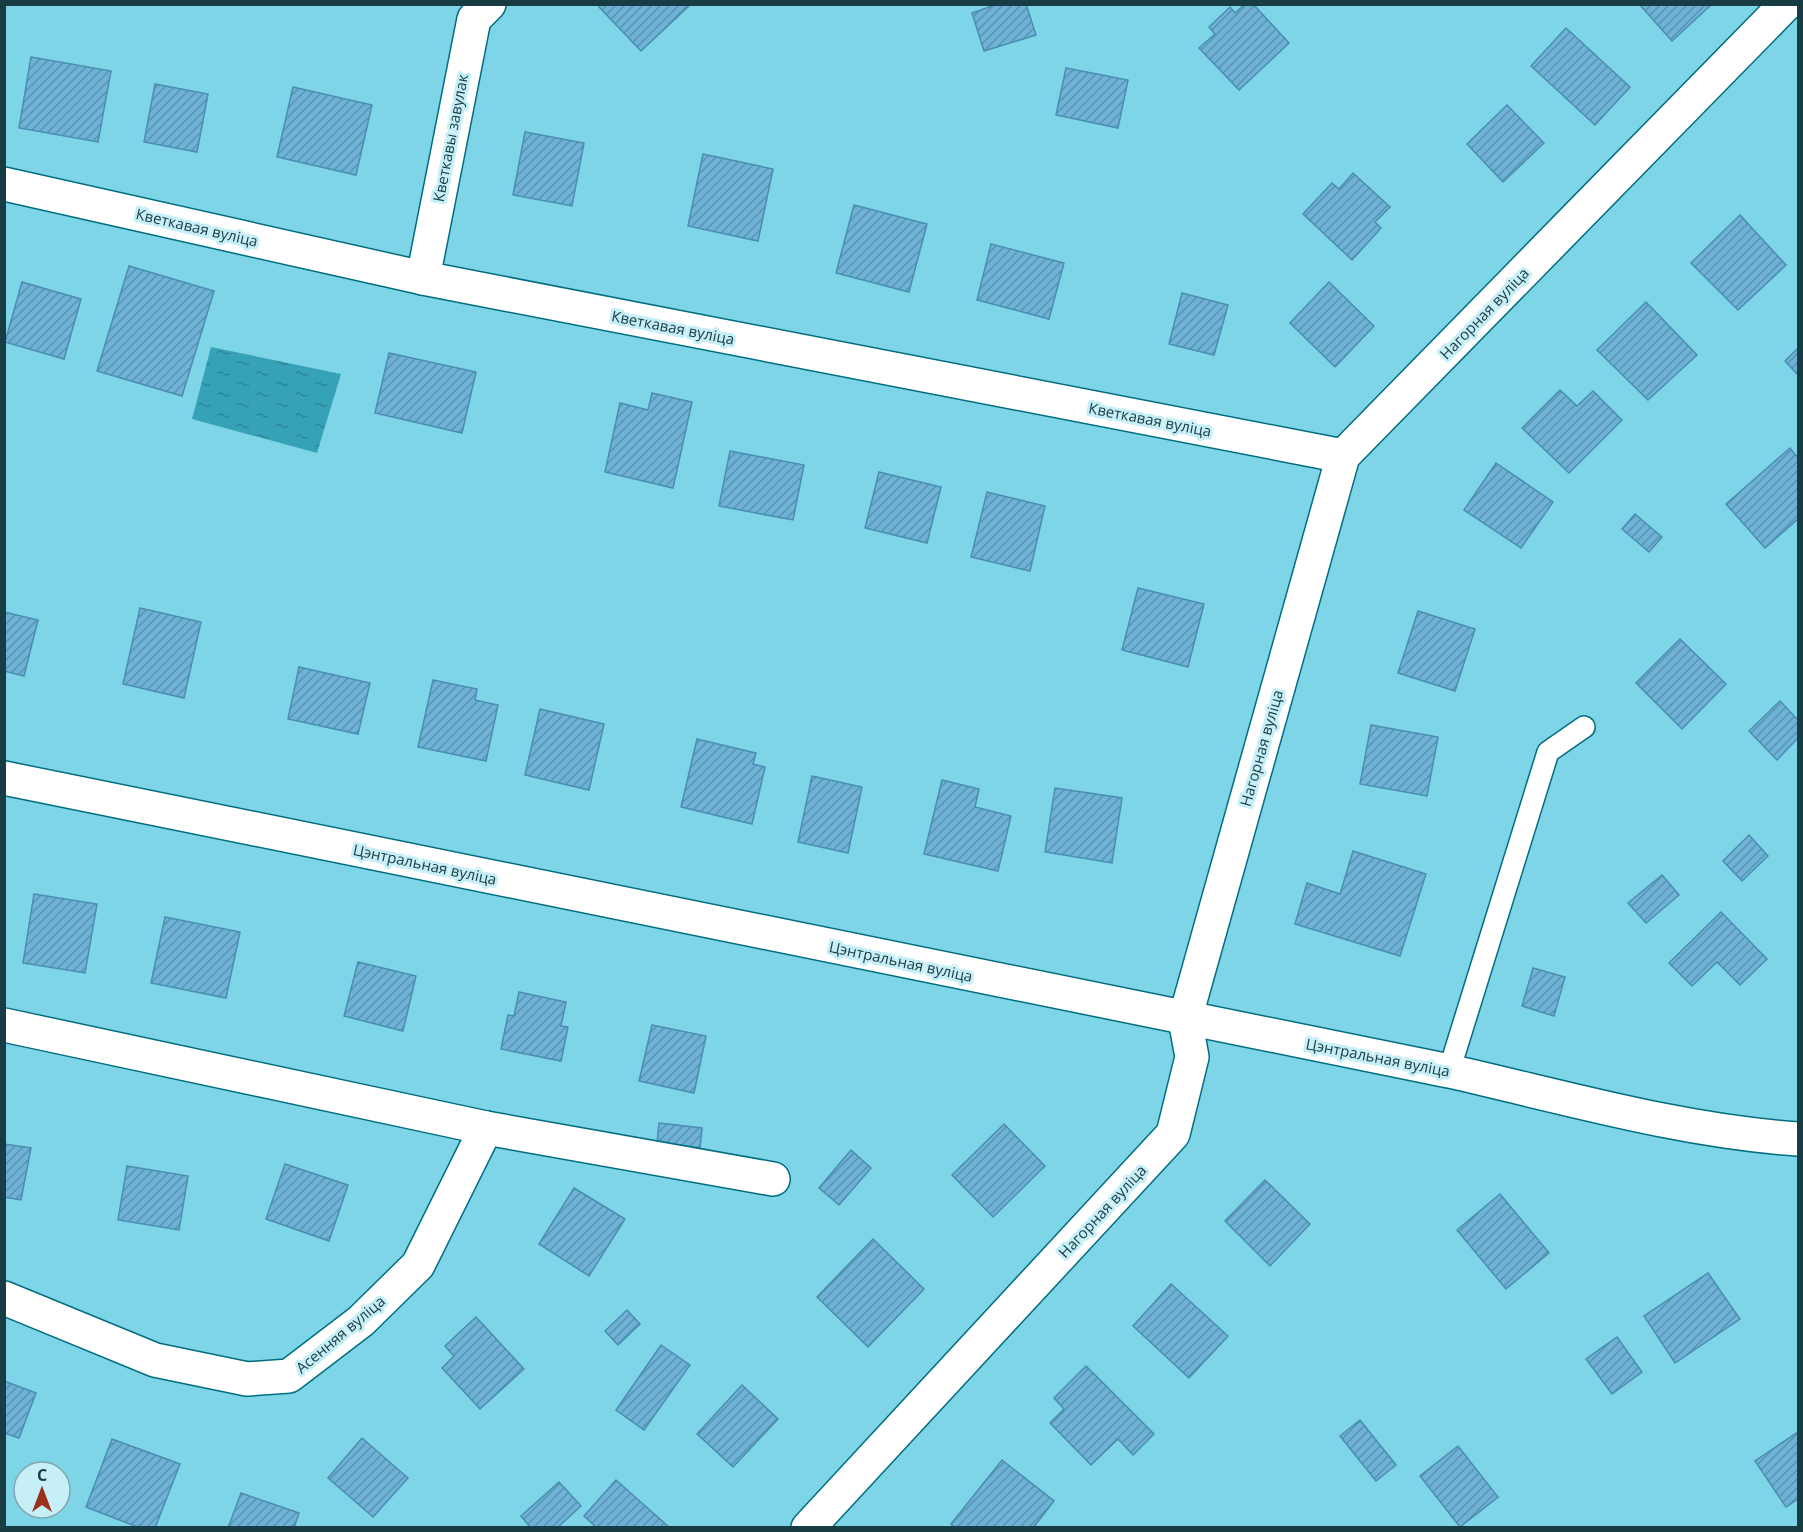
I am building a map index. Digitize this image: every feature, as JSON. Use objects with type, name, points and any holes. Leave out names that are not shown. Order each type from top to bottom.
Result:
[{"type":"street","name":"Кветкавы завулак","points":[[423,278],[474,19],[489,4]]},
{"type":"street","name":"Нагорная вуліца","points":[[808,1527],[1173,1134],[1192,1057],[1185,1019],[1343,456],[1790,9]]},
{"type":"street","name":"Кветкавая вуліца","points":[[4,184],[423,278],[1343,456]]},
{"type":"street","name":"Цэнтральная вуліца","points":[[4,778],[1449,1071],[1679,1124],[1752,1136],[1798,1139]]},
{"type":"street","points":[[4,1025],[486,1128],[773,1179]]},
{"type":"street","name":"Асенняя вуліца","points":[[4,1298],[154,1360],[247,1379],[289,1376],[361,1321],[418,1264],[486,1128]]},
{"type":"lane","points":[[1449,1071],[1548,752],[1584,727]]},
{"type":"water","points":[[211,347],[341,374],[317,453],[192,419]]},
{"type":"building","points":[[602,4],[691,4],[641,51],[599,7]]},
{"type":"building","points":[[998,4],[1026,4],[1036,35],[984,51],[972,13]]},
{"type":"building","points":[[1245,4],[1253,4],[1289,43],[1239,90],[1199,48],[1215,34],[1209,27],[1230,7],[1235,13]]},
{"type":"building","points":[[1639,4],[1712,4],[1672,41]]},
{"type":"building","points":[[1566,28],[1630,87],[1595,125],[1531,66]]},
{"type":"building","points":[[31,57],[111,71],[98,142],[19,128]]},
{"type":"building","points":[[1066,68],[1128,80],[1118,128],[1056,115]]},
{"type":"building","points":[[155,84],[208,94],[197,152],[144,142]]},
{"type":"building","points":[[293,87],[372,105],[356,175],[277,157]]},
{"type":"building","points":[[1507,105],[1544,143],[1503,182],[1467,144]]},
{"type":"building","points":[[525,132],[584,143],[572,206],[513,195]]},
{"type":"building","points":[[703,154],[773,169],[758,241],[688,226]]},
{"type":"building","points":[[1353,173],[1390,207],[1375,222],[1381,228],[1352,260],[1303,214],[1332,183],[1339,189]]},
{"type":"building","points":[[854,205],[927,224],[909,292],[836,273]]},
{"type":"building","points":[[1740,215],[1786,265],[1738,310],[1691,263]]},
{"type":"building","points":[[991,244],[1064,263],[1049,319],[977,300]]},
{"type":"building","points":[[129,266],[214,291],[182,396],[97,371]]},
{"type":"building","points":[[22,282],[81,299],[64,359],[5,342]]},
{"type":"building","points":[[1329,282],[1374,326],[1335,367],[1290,323]]},
{"type":"building","points":[[1182,293],[1228,305],[1214,355],[1169,344]]},
{"type":"building","points":[[1646,302],[1697,355],[1648,400],[1597,350]]},
{"type":"building","points":[[1798,348],[1798,375],[1785,361]]},
{"type":"building","points":[[389,353],[476,372],[462,433],[375,413]]},
{"type":"building","points":[[1560,390],[1577,406],[1593,391],[1622,420],[1569,473],[1522,428]]},
{"type":"building","points":[[652,393],[692,402],[673,488],[605,472],[620,403],[648,410]]},
{"type":"building","points":[[1790,448],[1798,458],[1798,519],[1765,548],[1726,504]]},
{"type":"building","points":[[730,451],[804,465],[793,520],[719,506]]},
{"type":"building","points":[[1496,463],[1553,502],[1521,548],[1464,510]]},
{"type":"building","points":[[879,472],[941,487],[927,543],[865,528]]},
{"type":"building","points":[[987,492],[1045,506],[1030,571],[971,557]]},
{"type":"building","points":[[1635,514],[1662,537],[1649,552],[1622,529]]},
{"type":"building","points":[[1138,588],[1204,604],[1188,667],[1122,650]]},
{"type":"building","points":[[140,608],[201,622],[184,698],[123,684]]},
{"type":"building","points":[[1418,611],[1475,629],[1455,691],[1398,673]]},
{"type":"building","points":[[4,612],[38,620],[24,676],[4,671]]},
{"type":"building","points":[[1680,639],[1726,684],[1682,729],[1636,683]]},
{"type":"building","points":[[299,667],[370,683],[358,734],[288,719]]},
{"type":"building","points":[[433,680],[477,689],[475,700],[498,705],[486,761],[418,747]]},
{"type":"building","points":[[1780,701],[1798,720],[1798,738],[1777,760],[1749,731]]},
{"type":"building","points":[[540,709],[604,724],[589,790],[525,775]]},
{"type":"building","points":[[1371,725],[1438,737],[1427,796],[1360,784]]},
{"type":"building","points":[[697,739],[756,753],[753,764],[765,767],[752,824],[681,807]]},
{"type":"building","points":[[812,776],[862,787],[848,853],[798,842]]},
{"type":"building","points":[[942,780],[979,789],[975,807],[1011,816],[998,871],[924,854]]},
{"type":"building","points":[[1055,788],[1122,798],[1112,863],[1045,852]]},
{"type":"building","points":[[1749,835],[1768,856],[1742,881],[1723,861]]},
{"type":"building","points":[[1353,851],[1426,874],[1400,956],[1295,924],[1307,883],[1340,894]]},
{"type":"building","points":[[1662,875],[1679,895],[1646,923],[1628,903]]},
{"type":"building","points":[[34,894],[97,904],[85,973],[23,963]]},
{"type":"building","points":[[1721,912],[1767,959],[1740,985],[1717,962],[1692,986],[1669,963]]},
{"type":"building","points":[[165,917],[240,932],[226,998],[151,983]]},
{"type":"building","points":[[358,962],[416,976],[403,1031],[344,1016]]},
{"type":"building","points":[[1533,968],[1565,977],[1554,1016],[1522,1006]]},
{"type":"building","points":[[519,992],[566,1002],[561,1026],[568,1027],[561,1061],[501,1049],[508,1015],[514,1016]]},
{"type":"building","points":[[652,1025],[706,1036],[694,1093],[639,1081]]},
{"type":"building","points":[[659,1123],[702,1128],[700,1148],[657,1143]]},
{"type":"building","points":[[1004,1124],[1045,1166],[993,1217],[952,1175]]},
{"type":"building","points":[[4,1144],[31,1148],[21,1200],[4,1197]]},
{"type":"building","points":[[851,1150],[871,1168],[839,1205],[819,1188]]},
{"type":"building","points":[[285,1164],[348,1185],[329,1241],[266,1219]]},
{"type":"building","points":[[127,1166],[188,1176],[179,1230],[118,1220]]},
{"type":"building","points":[[1265,1180],[1310,1224],[1270,1266],[1225,1221]]},
{"type":"building","points":[[574,1188],[625,1219],[589,1276],[539,1244]]},
{"type":"building","points":[[1500,1194],[1549,1253],[1506,1289],[1457,1230]]},
{"type":"building","points":[[873,1239],[924,1289],[868,1347],[817,1297]]},
{"type":"building","points":[[1708,1273],[1740,1319],[1675,1363],[1644,1316]]},
{"type":"building","points":[[1171,1284],[1228,1336],[1189,1378],[1133,1326]]},
{"type":"building","points":[[627,1310],[640,1324],[618,1345],[605,1331]]},
{"type":"building","points":[[476,1317],[524,1369],[480,1409],[442,1368],[454,1356],[445,1346]]},
{"type":"building","points":[[1617,1337],[1642,1372],[1612,1394],[1586,1359]]},
{"type":"building","points":[[661,1345],[690,1365],[644,1430],[616,1410]]},
{"type":"building","points":[[1086,1366],[1154,1434],[1133,1455],[1118,1439],[1091,1465],[1050,1423],[1064,1409],[1054,1398]]},
{"type":"building","points":[[4,1381],[36,1393],[19,1438],[4,1433]]},
{"type":"building","points":[[742,1385],[778,1419],[733,1467],[697,1434]]},
{"type":"building","points":[[1360,1420],[1396,1465],[1376,1481],[1340,1436]]},
{"type":"building","points":[[1798,1432],[1798,1499],[1786,1507],[1755,1461]]},
{"type":"building","points":[[362,1438],[408,1478],[373,1517],[328,1478]]},
{"type":"building","points":[[112,1439],[180,1464],[155,1528],[140,1528],[86,1507]]},
{"type":"building","points":[[1458,1446],[1498,1497],[1460,1527],[1420,1476]]},
{"type":"building","points":[[1002,1460],[1054,1501],[1033,1528],[955,1528],[951,1524]]},
{"type":"building","points":[[616,1480],[670,1528],[597,1528],[584,1516]]},
{"type":"building","points":[[559,1482],[581,1506],[557,1528],[531,1528],[521,1516]]},
{"type":"building","points":[[241,1493],[299,1513],[294,1528],[228,1528]]}]
